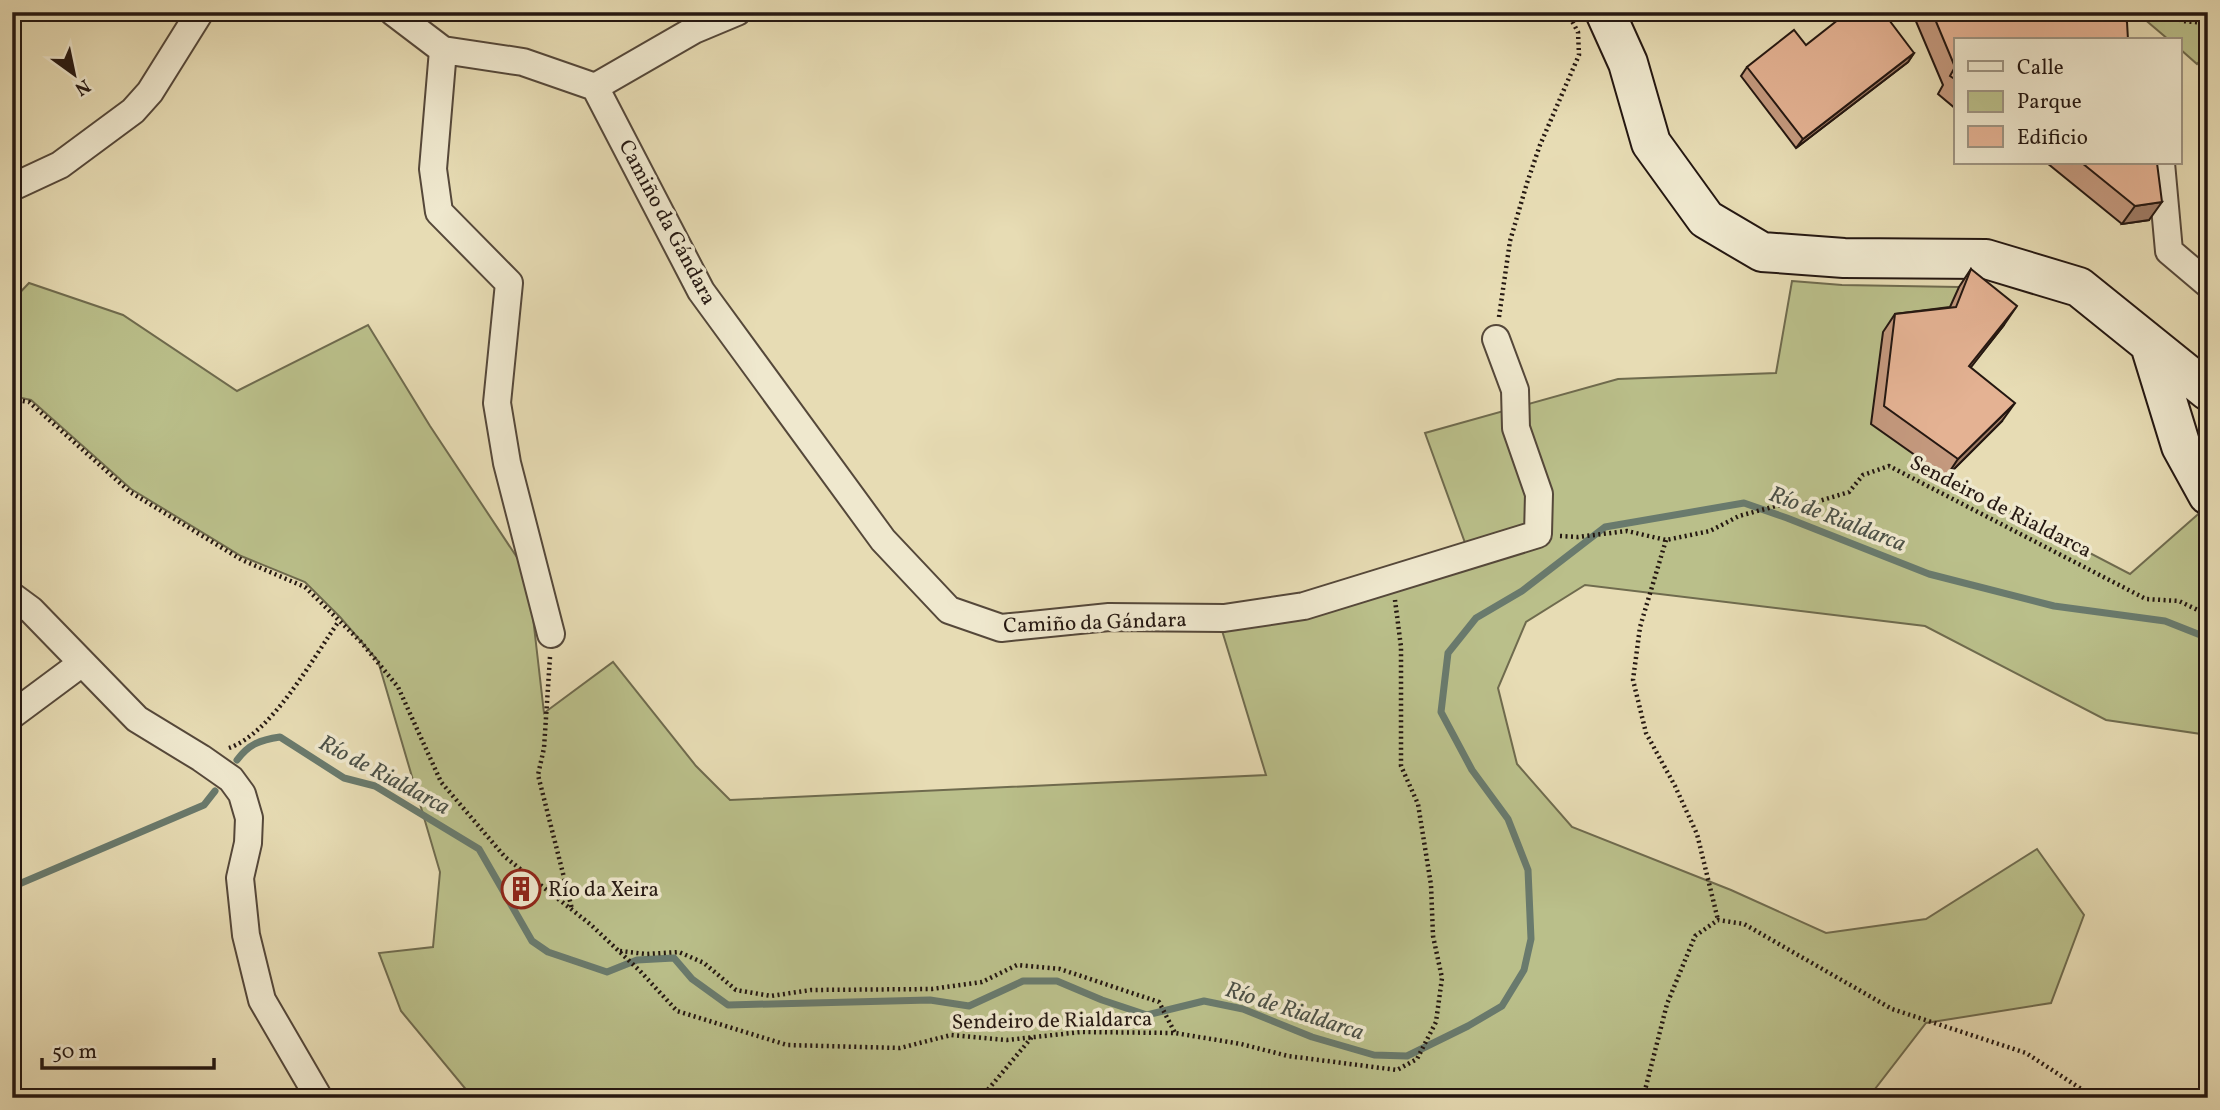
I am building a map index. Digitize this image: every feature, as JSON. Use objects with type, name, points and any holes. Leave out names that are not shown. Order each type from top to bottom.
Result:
[{"type":"main road","points":[[1605,12],[1628,63],[1651,143],[1706,219],[1762,252],[1844,258],[1986,259],[2079,287],[2150,345],[2204,378]]},
{"type":"main road","points":[[2150,345],[2181,446],[2198,457],[2208,495]]},
{"type":"street","points":[[12,186],[60,165],[133,111],[150,92],[200,12]]},
{"type":"street","points":[[393,12],[443,50],[523,62],[595,87],[694,30],[737,12]]},
{"type":"street","points":[[443,50],[433,169],[439,212],[509,283],[496,403],[507,463],[551,634]]},
{"type":"street","name":"Camiño da Gándara","points":[[595,87],[701,291],[883,540],[950,610],[1001,628],[1109,617],[1224,618],[1304,606],[1538,534],[1539,494],[1516,428],[1515,390],[1496,339]]},
{"type":"street","points":[[2161,164],[2169,251],[2208,284]]},
{"type":"street","points":[[12,596],[31,610],[137,719],[231,779],[242,794],[249,818],[248,843],[240,878],[246,935],[262,1000],[320,1098]]},
{"type":"street","points":[[12,715],[82,663]]},
{"type":"path","points":[[1496,339],[1510,241],[1540,145],[1579,55],[1578,32],[1567,12]]},
{"type":"path","points":[[2171,12],[2181,21],[2208,23]]},
{"type":"path","name":"Sendeiro de Rialdarca","points":[[12,399],[29,402],[130,492],[242,560],[305,587],[361,642],[398,687],[441,782],[505,856],[626,957],[677,1011],[787,1045],[900,1048],[951,1035],[1007,1040],[1081,1032],[1175,1033],[1241,1044],[1288,1056],[1397,1070],[1417,1059],[1436,1022],[1442,978],[1433,936],[1431,885],[1418,803],[1401,766],[1401,648],[1392,578]]},
{"type":"path","name":"Sendeiro de Rialdarca","points":[[1578,537],[1626,531],[1666,540],[1710,531],[1741,515],[1776,506],[1816,502],[1849,492],[1863,475],[1889,466],[2146,599],[2179,601],[2208,615]]},
{"type":"path","points":[[1666,540],[1640,627],[1633,680],[1646,733],[1697,834],[1718,920]]},
{"type":"path","points":[[201,758],[239,745],[266,724],[338,621]]},
{"type":"path","points":[[551,634],[544,748],[538,775],[572,910]]},
{"type":"path","points":[[1643,1098],[1667,1004],[1695,936],[1718,920],[1744,924],[1892,1009],[2026,1053],[2095,1098]]},
{"type":"path","points":[[619,951],[646,954],[679,952],[704,963],[736,989],[771,996],[811,990],[944,987],[982,982],[1017,965],[1060,968],[1159,1002],[1175,1033]]},
{"type":"path","points":[[981,1098],[1032,1037]]},
{"type":"green space","points":[[2136,12],[2208,12],[2208,52],[2197,64],[2182,51],[2182,38],[2167,38]]},
{"type":"green space","points":[[1792,281],[1842,285],[1959,287],[2004,325],[1957,385],[1946,478],[2130,574],[2204,509],[2208,511],[2208,735],[2106,720],[1925,626],[1585,585],[1526,622],[1498,688],[1517,764],[1572,827],[1731,890],[1826,933],[1926,919],[2037,849],[2084,915],[2051,1003],[1926,1023],[1868,1098],[473,1098],[401,1011],[379,953],[433,947],[440,872],[378,661],[305,582],[241,556],[131,489],[31,400],[12,396],[12,301],[29,283],[123,315],[237,391],[368,325],[430,426],[528,574],[544,713],[613,662],[696,766],[730,800],[1266,775],[1220,624],[1468,551],[1425,433],[1618,379],[1776,373]]},
{"type":"building","points":[[1848,12],[1883,12],[1914,53],[1803,139],[1747,67],[1794,30],[1806,45]]},
{"type":"building","points":[[1932,12],[2115,12],[2127,22],[2128,38],[1954,38],[1954,65]]},
{"type":"building","points":[[2083,164],[2157,164],[2162,202],[2135,206]]},
{"type":"building","points":[[1971,269],[2017,306],[1969,366],[2015,403],[1958,459],[1884,406],[1895,314],[1956,307]]},
{"type":"building","name":"Río da Xeira","points":[[522,870],[538,887],[526,899],[509,883]]},
{"type":"waterway","name":"Río de Rialdarca","points":[[237,760],[256,744],[280,737],[344,778],[375,786],[479,849],[532,941],[548,952],[607,972],[637,960],[674,958],[692,979],[728,1005],[930,1000],[969,1006],[1023,981],[1057,981],[1147,1015],[1204,1001],[1243,1009],[1312,1037],[1374,1055],[1407,1056],[1502,1006],[1524,970],[1531,939],[1528,870],[1508,819],[1472,770],[1441,712],[1448,653],[1476,618],[1522,591],[1605,527],[1744,503],[1929,574],[2054,606],[2165,621],[2208,638]]},
{"type":"waterway","name":"Río de Rialdarca","points":[[12,887],[204,805],[215,791]]},
{"type":"waterway","name":"Río de Rialdarca","points":[[12,903],[18,930]]},
{"type":"place","name":"Río da Xeira","points":[[521,889]]}]
